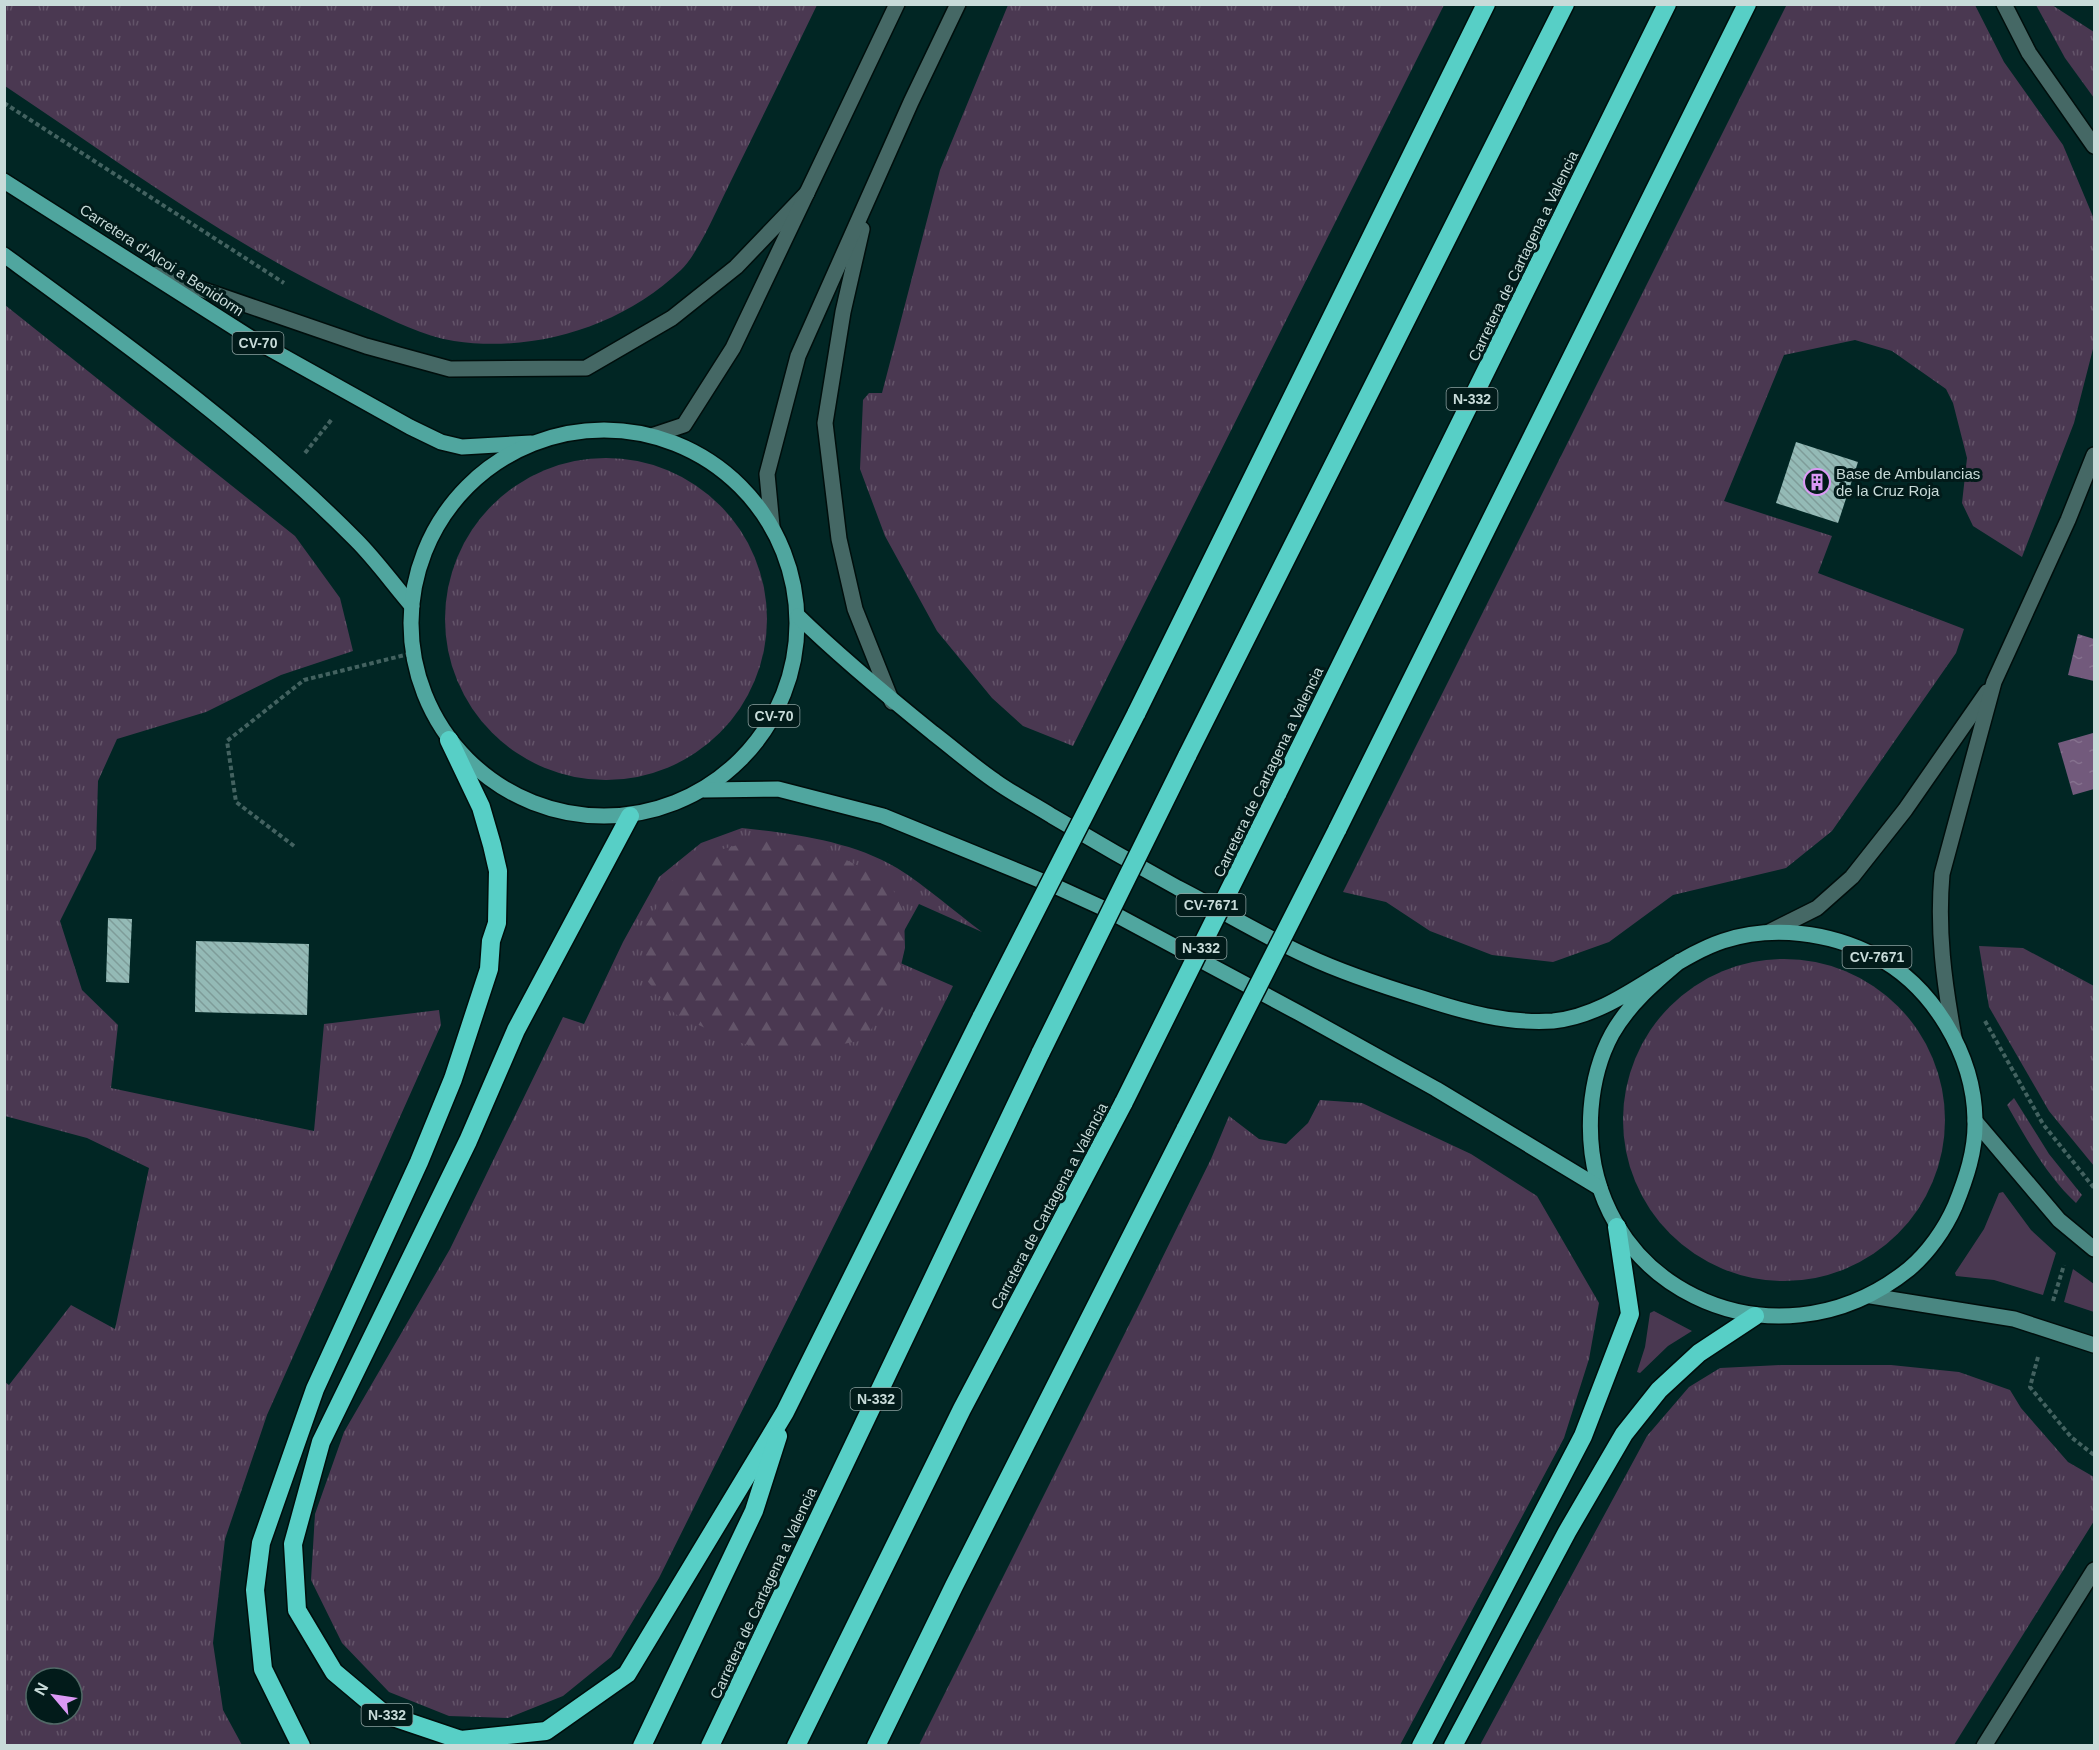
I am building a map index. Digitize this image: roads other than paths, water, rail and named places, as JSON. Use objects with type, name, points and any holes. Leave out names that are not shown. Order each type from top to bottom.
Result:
[{"type":"highway","name":"N-332","points":[[630,816],[516,1030],[468,1141],[321,1443],[293,1544],[297,1610],[334,1672],[384,1714],[461,1740],[546,1731],[627,1674],[785,1412],[982,1016],[1136,714],[1486,4]]},
{"type":"highway","name":"Carretera de Cartagena a Valencia","points":[[710,1746],[1041,1052],[1565,4]]},
{"type":"highway","name":"Carretera de Cartagena a Valencia","points":[[796,1746],[962,1409],[1124,1102],[1667,4]]},
{"type":"highway","points":[[876,1746],[954,1586],[1337,830],[1747,4]]},
{"type":"highway","points":[[301,1746],[263,1669],[255,1590],[261,1543],[315,1389],[419,1162],[453,1080],[489,969],[491,941],[497,923],[498,871],[492,845],[481,807],[449,740]]},
{"type":"highway","points":[[1421,1746],[1583,1436],[1630,1314],[1617,1227]]},
{"type":"highway","points":[[1453,1746],[1567,1532],[1624,1434],[1659,1390],[1698,1353],[1755,1317]]},
{"type":"highway","points":[[642,1746],[754,1511],[785,1412]]},
{"type":"main road","name":"Carretera d'Alcoi a Benidorm","points":[[4,181],[254,340],[441,442],[462,447],[534,442]]},
{"type":"main road","points":[[4,255],[101,326],[288,474],[358,541],[412,606]]},
{"type":"main road","name":"CV-70","points":[[593,429],[654,435],[701,454],[709,460],[741,485],[772,526],[790,566],[798,616],[793,667],[774,715],[745,757],[704,790],[669,806],[630,816],[579,816],[529,802],[485,776],[449,740],[425,699],[413,653],[412,606],[423,554],[449,507],[487,469],[534,442],[593,429]]},
{"type":"main road","name":"CV-7671","points":[[798,616],[892,702],[996,783],[1125,859],[1307,956],[1397,991],[1466,1012],[1511,1022],[1557,1020],[1588,1014],[1610,1004],[1680,962],[1723,941],[1769,932],[1825,936],[1878,957],[1922,991],[1954,1037],[1970,1078],[1975,1121],[1968,1174],[1948,1223],[1915,1265],[1871,1296],[1815,1315],[1755,1317],[1701,1301],[1654,1270],[1617,1227],[1600,1188],[1589,1137],[1593,1086],[1610,1037],[1640,994],[1680,962]]},
{"type":"main road","points":[[704,790],[778,789],[883,816],[1059,888],[1106,909],[1329,1029],[1436,1089],[1600,1188]]},
{"type":"main road","points":[[1975,1121],[2059,1220],[2094,1249]]},
{"type":"main road","name":"CV-7671","points":[[1871,1296],[2014,1319],[2094,1345]]},
{"type":"street","points":[[654,435],[684,425],[733,348],[897,4]]},
{"type":"street","points":[[772,526],[767,474],[798,356],[958,4]]},
{"type":"street","points":[[2004,4],[2029,52],[2094,146]]},
{"type":"street","points":[[144,270],[345,339],[450,369],[586,368],[672,318],[736,267],[807,193]]},
{"type":"street","points":[[870,194],[843,312],[825,423],[839,539],[855,609],[892,702]]},
{"type":"street","points":[[1954,1037],[1942,969],[1939,906],[1942,874],[1994,682],[2068,520],[2094,455]]},
{"type":"street","points":[[1769,932],[1817,908],[1852,877],[1905,810],[1994,682]]},
{"type":"street","points":[[1984,1746],[2094,1570]]},
{"type":"water","points":[[2078,634],[2094,639],[2094,681],[2068,675]]},
{"type":"water","points":[[2093,733],[2094,789],[2073,795],[2058,743]]},
{"type":"place","name":"Base de Ambulancias de la Cruz Roja","points":[[1817,482]]}]
